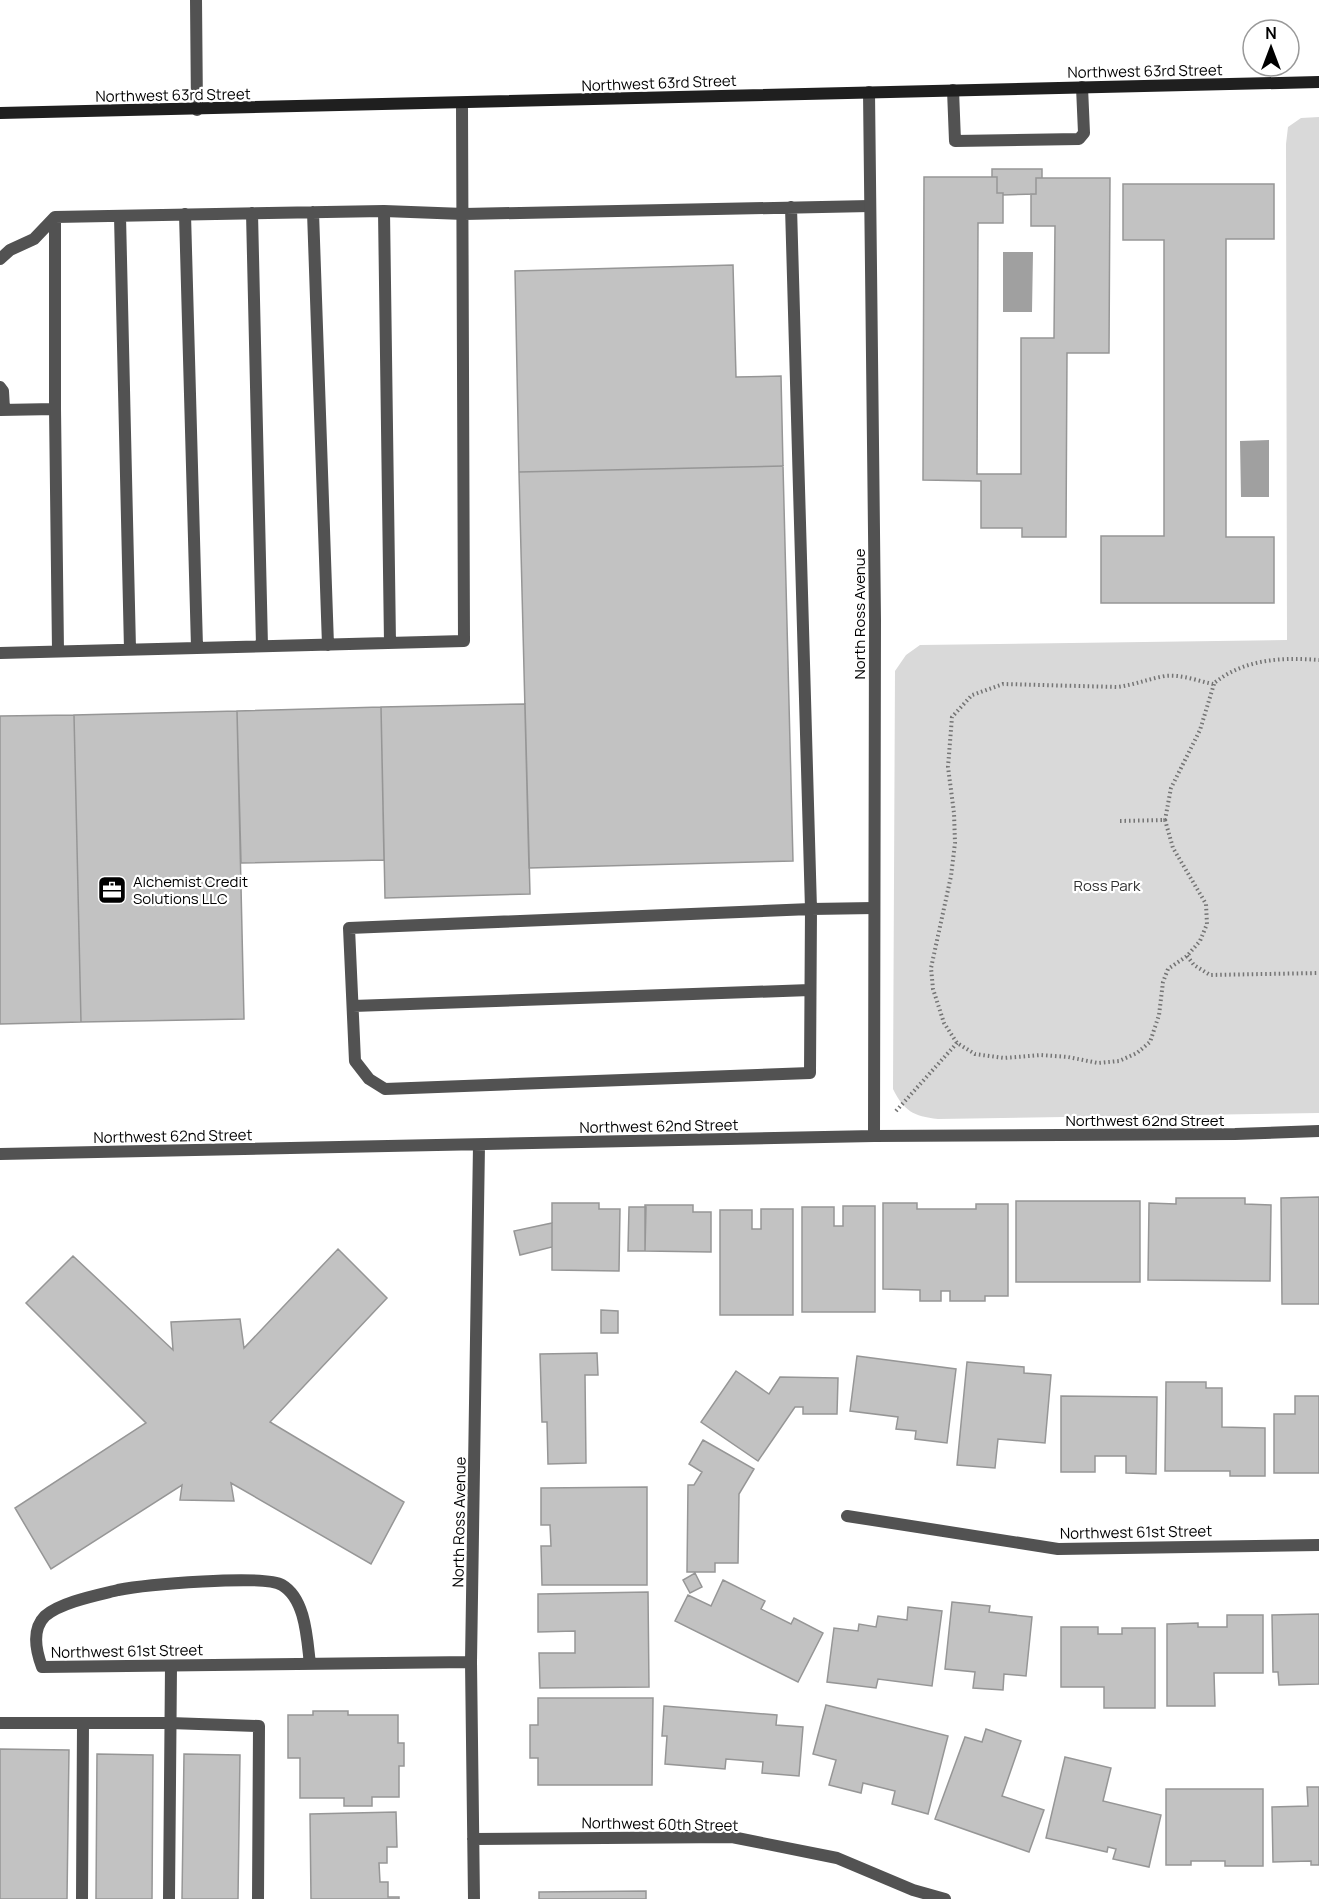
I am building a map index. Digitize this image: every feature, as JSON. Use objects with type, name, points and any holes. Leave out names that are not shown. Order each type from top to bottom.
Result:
[{"type":"main road","name":"Northwest 63rd Street","points":[[0,113],[462,104],[1319,82]]},
{"type":"street","points":[[196,0],[197,110]]},
{"type":"street","points":[[952,90],[955,141],[1079,139],[1083,133],[1082,87]]},
{"type":"street","name":"North Ross Avenue","points":[[869,92],[875,620],[874,1136]]},
{"type":"street","points":[[0,653],[464,641],[462,104]]},
{"type":"street","points":[[0,259],[10,250],[34,239],[55,217],[384,211],[464,214],[870,206]]},
{"type":"street","points":[[791,207],[811,909],[810,1073],[385,1089],[369,1079],[355,1061],[349,928],[811,909],[874,908]]},
{"type":"street","points":[[384,211],[390,643]]},
{"type":"street","points":[[313,212],[328,645]]},
{"type":"street","points":[[252,213],[262,646]]},
{"type":"street","points":[[185,214],[197,647]]},
{"type":"street","points":[[120,216],[130,649]]},
{"type":"street","points":[[55,217],[58,651]]},
{"type":"street","points":[[0,387],[3,391],[2,409],[55,409]]},
{"type":"street","points":[[353,1006],[810,990]]},
{"type":"street","name":"Northwest 62nd Street","points":[[0,1154],[874,1136],[1235,1134],[1319,1131]]},
{"type":"street","name":"North Ross Avenue","points":[[474,1899],[471,1662],[479,1145]]},
{"type":"street","name":"Northwest 61st Street","points":[[847,1516],[1058,1549],[1319,1545]]},
{"type":"street","name":"Northwest 61st Street","points":[[310,1664],[306,1622],[293,1596],[284,1586],[272,1581],[218,1581],[120,1590],[59,1607],[44,1617],[36,1632],[36,1649],[42,1667],[171,1666],[471,1662]]},
{"type":"street","points":[[169,1899],[171,1666]]},
{"type":"street","points":[[0,1723],[259,1726],[258,1899]]},
{"type":"street","points":[[82,1899],[84,1723]]},
{"type":"street","name":"Northwest 60th Street","points":[[474,1839],[732,1837],[837,1858],[913,1890],[945,1899]]},
{"type":"path","points":[[1214,684],[1181,676],[1166,676],[1134,686],[1117,687],[1003,684],[972,695],[952,717],[948,767],[955,843],[951,876],[931,968],[933,989],[944,1023],[957,1043],[975,1054],[1004,1058],[1041,1055],[1098,1062],[1119,1061],[1137,1053],[1150,1042],[1159,1015],[1163,982],[1168,969],[1187,956],[1200,941],[1207,924],[1206,904],[1173,848],[1165,820],[1171,788],[1200,730],[1214,684],[1226,674],[1253,663],[1278,659],[1319,660]]},
{"type":"path","points":[[1120,820],[1165,820]]},
{"type":"path","points":[[1187,956],[1194,965],[1210,975],[1319,973]]},
{"type":"path","points":[[874,1136],[957,1043]]},
{"type":"green space","name":"Ross Park","points":[[1319,117],[1319,1113],[938,1119],[916,1114],[901,1103],[893,1089],[895,671],[906,655],[920,645],[1287,640],[1286,144],[1288,127],[1301,118]]},
{"type":"shaded area","points":[[1003,252],[1033,252],[1032,312],[1003,312]]},
{"type":"shaded area","points":[[1269,440],[1269,497],[1241,497],[1240,441]]},
{"type":"building","points":[[992,169],[1042,169],[1042,178],[1036,178],[1036,194],[1003,195],[1003,193],[997,193],[997,177],[992,177]]},
{"type":"building","points":[[924,177],[997,177],[997,193],[1003,193],[1003,223],[978,223],[977,474],[1021,474],[1021,338],[1054,338],[1055,226],[1031,226],[1031,194],[1036,194],[1036,178],[1110,178],[1109,353],[1067,353],[1066,537],[1022,537],[1022,528],[981,528],[981,481],[923,480]]},
{"type":"building","points":[[1123,184],[1274,184],[1274,239],[1226,239],[1226,537],[1274,537],[1274,603],[1101,603],[1101,536],[1164,536],[1164,240],[1123,240]]},
{"type":"building","points":[[733,265],[736,377],[781,376],[783,466],[519,472],[515,271]]},
{"type":"building","points":[[783,466],[793,861],[529,868],[519,472]]},
{"type":"building","points":[[525,704],[530,894],[385,898],[381,707]]},
{"type":"building","points":[[381,707],[384,860],[241,863],[237,711]]},
{"type":"building","points":[[237,711],[244,1019],[81,1022],[74,715]]},
{"type":"building","points":[[74,715],[81,1022],[0,1024],[0,716]]},
{"type":"building","points":[[1319,1197],[1319,1304],[1282,1304],[1281,1198]]},
{"type":"building","points":[[1176,1198],[1245,1198],[1245,1204],[1271,1205],[1270,1281],[1148,1280],[1149,1203],[1176,1204]]},
{"type":"building","points":[[1016,1201],[1140,1201],[1140,1282],[1016,1282]]},
{"type":"building","points":[[552,1203],[599,1203],[599,1209],[620,1209],[619,1271],[552,1270]]},
{"type":"building","points":[[883,1203],[917,1203],[917,1209],[976,1209],[976,1204],[1008,1204],[1008,1296],[985,1296],[985,1301],[950,1301],[950,1291],[941,1291],[941,1301],[920,1301],[920,1290],[883,1289]]},
{"type":"building","points":[[645,1205],[693,1205],[693,1212],[711,1212],[711,1252],[645,1251]]},
{"type":"building","points":[[843,1206],[875,1206],[875,1312],[802,1312],[802,1207],[834,1207],[834,1226],[843,1226]]},
{"type":"building","points":[[629,1207],[646,1207],[645,1251],[628,1251]]},
{"type":"building","points":[[761,1209],[793,1209],[793,1315],[720,1315],[720,1210],[752,1210],[752,1229],[761,1229]]},
{"type":"building","points":[[552,1223],[552,1247],[520,1255],[514,1231]]},
{"type":"building","points":[[338,1249],[387,1298],[270,1422],[404,1502],[371,1564],[231,1483],[234,1501],[180,1500],[182,1485],[51,1569],[15,1508],[146,1423],[26,1303],[73,1256],[173,1350],[171,1322],[240,1319],[244,1348]]},
{"type":"building","points":[[601,1310],[618,1311],[618,1333],[601,1333]]},
{"type":"building","points":[[597,1353],[598,1375],[585,1375],[586,1463],[548,1464],[547,1422],[542,1422],[540,1354]]},
{"type":"building","points":[[857,1356],[956,1369],[947,1443],[915,1439],[916,1431],[896,1429],[898,1417],[850,1411]]},
{"type":"building","points":[[967,1362],[1024,1367],[1024,1373],[1051,1375],[1045,1443],[998,1439],[995,1468],[957,1465]]},
{"type":"building","points":[[736,1371],[769,1394],[780,1377],[838,1378],[837,1414],[803,1414],[803,1407],[795,1407],[758,1461],[701,1422]]},
{"type":"building","points":[[1166,1382],[1206,1382],[1206,1388],[1222,1388],[1222,1427],[1265,1428],[1265,1476],[1230,1476],[1230,1471],[1165,1471]]},
{"type":"building","points":[[1061,1396],[1157,1397],[1156,1474],[1126,1473],[1126,1456],[1095,1456],[1095,1472],[1061,1472]]},
{"type":"building","points":[[1295,1396],[1319,1396],[1319,1473],[1274,1473],[1274,1414],[1295,1414]]},
{"type":"building","points":[[703,1440],[754,1469],[739,1494],[738,1563],[715,1563],[715,1572],[687,1572],[688,1485],[694,1485],[702,1472],[689,1464]]},
{"type":"building","points":[[647,1487],[647,1585],[542,1585],[541,1546],[551,1546],[550,1525],[541,1525],[541,1488]]},
{"type":"building","points":[[695,1573],[702,1587],[690,1593],[683,1580]]},
{"type":"building","points":[[723,1580],[765,1601],[761,1609],[791,1624],[794,1618],[823,1633],[798,1682],[675,1621],[688,1595],[711,1606]]},
{"type":"building","points":[[648,1592],[649,1687],[540,1688],[539,1653],[575,1653],[575,1631],[538,1632],[538,1594]]},
{"type":"building","points":[[952,1602],[990,1606],[989,1612],[1032,1617],[1026,1676],[1004,1674],[1003,1690],[973,1688],[975,1672],[945,1669]]},
{"type":"building","points":[[908,1607],[942,1611],[932,1686],[878,1679],[876,1688],[827,1682],[834,1628],[858,1631],[859,1624],[876,1627],[878,1616],[907,1620]]},
{"type":"building","points":[[1319,1614],[1319,1684],[1279,1685],[1278,1672],[1273,1672],[1272,1615]]},
{"type":"building","points":[[1227,1615],[1263,1615],[1263,1673],[1214,1673],[1215,1706],[1167,1706],[1167,1624],[1198,1623],[1198,1627],[1227,1627]]},
{"type":"building","points":[[1061,1627],[1098,1627],[1098,1634],[1122,1634],[1122,1628],[1155,1628],[1155,1708],[1104,1708],[1104,1687],[1061,1687]]},
{"type":"building","points":[[538,1698],[653,1698],[652,1785],[538,1785],[538,1758],[530,1758],[530,1725],[538,1725]]},
{"type":"building","points":[[826,1705],[948,1736],[928,1814],[892,1804],[895,1791],[863,1783],[861,1793],[829,1785],[836,1760],[813,1754]]},
{"type":"building","points":[[664,1706],[777,1715],[776,1725],[803,1727],[799,1776],[762,1773],[763,1762],[726,1759],[725,1769],[665,1764],[667,1736],[662,1736]]},
{"type":"building","points":[[313,1711],[348,1711],[348,1715],[398,1715],[398,1743],[404,1743],[404,1766],[399,1766],[399,1797],[372,1797],[372,1806],[344,1806],[344,1798],[300,1798],[300,1758],[288,1758],[288,1715],[313,1715]]},
{"type":"building","points":[[986,1729],[1021,1741],[1002,1796],[1044,1810],[1029,1852],[935,1819],[965,1737],[982,1742]]},
{"type":"building","points":[[0,1749],[69,1750],[67,1899],[0,1899]]},
{"type":"building","points":[[97,1754],[153,1755],[152,1899],[96,1899]]},
{"type":"building","points":[[184,1754],[240,1755],[238,1899],[182,1899]]},
{"type":"building","points":[[1065,1757],[1111,1768],[1103,1801],[1161,1815],[1149,1867],[1113,1859],[1116,1849],[1108,1847],[1107,1852],[1046,1838]]},
{"type":"building","points":[[1307,1787],[1319,1787],[1319,1865],[1311,1865],[1311,1861],[1273,1862],[1272,1807],[1308,1806]]},
{"type":"building","points":[[1166,1789],[1263,1789],[1263,1866],[1225,1866],[1225,1861],[1191,1861],[1191,1865],[1166,1865]]},
{"type":"building","points":[[396,1812],[397,1847],[387,1847],[387,1863],[379,1863],[380,1882],[388,1882],[388,1897],[399,1897],[399,1899],[311,1899],[310,1814]]},
{"type":"building","points":[[646,1891],[646,1899],[539,1899],[539,1892]]},
{"type":"place","name":"Alchemist Credit Solutions LLC","points":[[112,890]]}]
